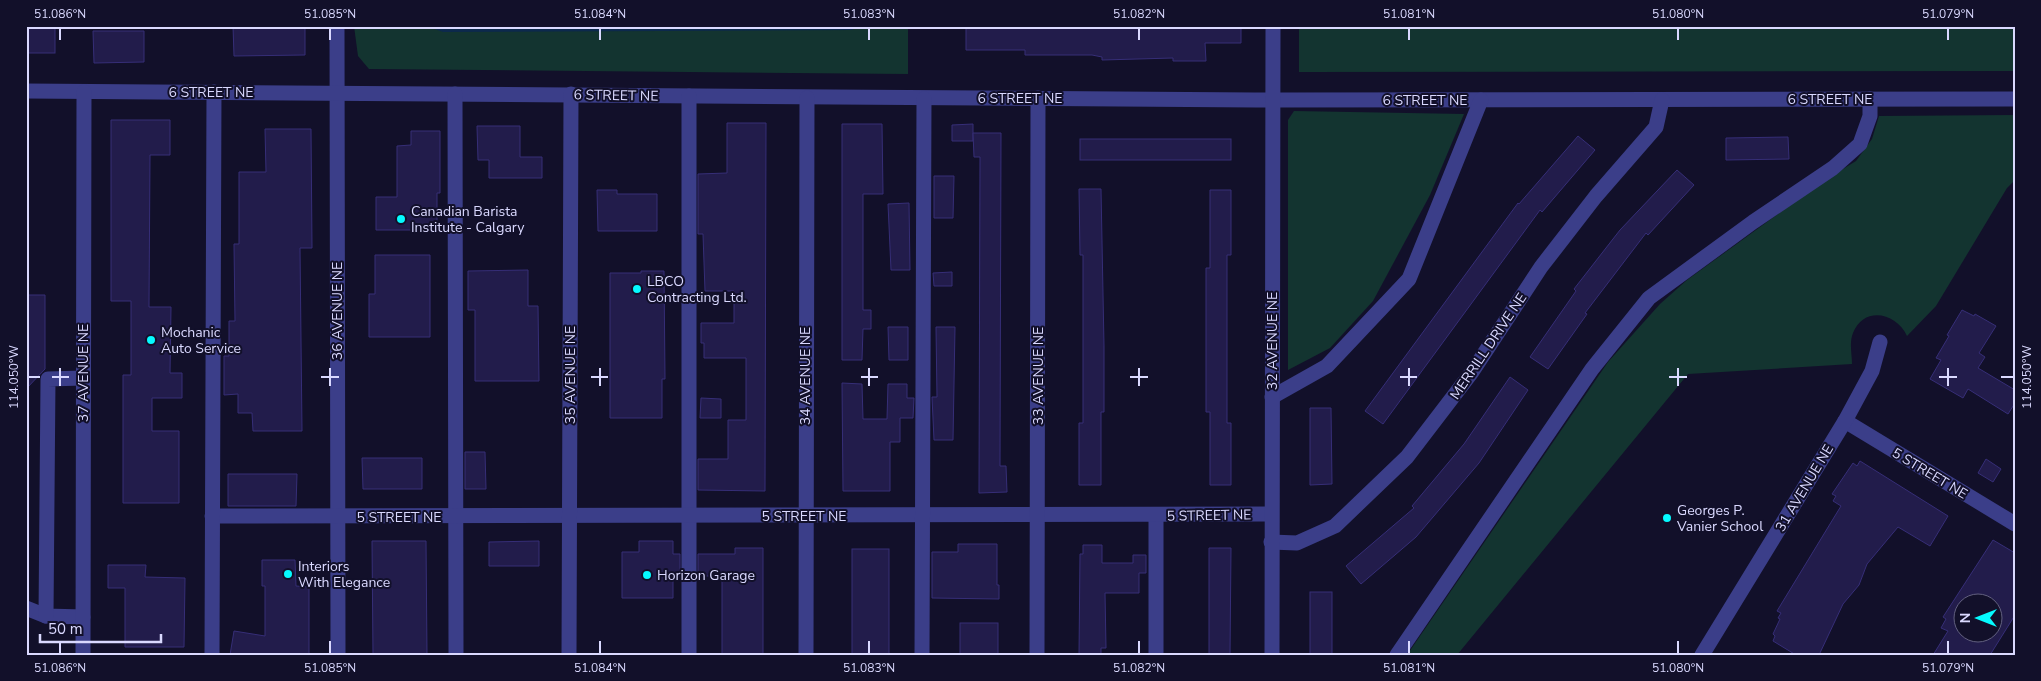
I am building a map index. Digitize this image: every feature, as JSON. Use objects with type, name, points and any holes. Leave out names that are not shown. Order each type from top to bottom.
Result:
[{"type":"street","name":"36 AVENUE NE","points":[[337,26],[338,655]]},
{"type":"street","name":"32 AVENUE NE","points":[[1272,655],[1273,26]]},
{"type":"street","name":"6 STREET NE","points":[[26,91],[1272,100],[2015,99]]},
{"type":"street","name":"37 AVENUE NE","points":[[83,655],[84,92]]},
{"type":"street","points":[[212,655],[214,92]]},
{"type":"street","points":[[455,94],[456,655]]},
{"type":"street","name":"35 AVENUE NE","points":[[569,655],[570,94]]},
{"type":"street","points":[[689,96],[689,655]]},
{"type":"street","name":"34 AVENUE NE","points":[[806,655],[807,98]]},
{"type":"street","points":[[922,655],[924,98]]},
{"type":"street","name":"33 AVENUE NE","points":[[1037,655],[1038,98]]},
{"type":"street","points":[[1397,655],[1592,369],[1648,298],[1753,222],[1833,168],[1860,144],[1870,116],[1870,99]]},
{"type":"street","points":[[1272,397],[1327,366],[1408,279],[1481,100]]},
{"type":"street","name":"MERRILL DRIVE NE","points":[[1271,542],[1297,543],[1335,526],[1407,457],[1472,372],[1541,266],[1596,196],[1656,127],[1662,100]]},
{"type":"street","name":"31 AVENUE NE","points":[[1702,655],[1845,421],[1872,371],[1880,342]]},
{"type":"street","points":[[46,616],[48,379],[83,378]]},
{"type":"street","name":"5 STREET NE","points":[[1845,421],[2015,524]]},
{"type":"street","name":"5 STREET NE","points":[[212,516],[338,517],[569,514],[689,516],[1156,516],[1271,514]]},
{"type":"street","points":[[1156,516],[1156,655]]},
{"type":"street","points":[[26,608],[46,616],[83,616]]},
{"type":"green space","points":[[354,26],[908,26],[908,74],[369,69],[358,56]]},
{"type":"green space","points":[[1299,26],[2015,26],[2015,71],[1299,72]]},
{"type":"green space","points":[[1294,111],[1464,114],[1430,195],[1373,301],[1330,348],[1288,370],[1288,120]]},
{"type":"green space","points":[[2015,115],[2015,180],[2007,188],[1936,306],[1907,336],[1896,322],[1880,315],[1872,316],[1865,318],[1858,324],[1853,333],[1851,345],[1852,364],[1688,374],[1457,655],[1407,655],[1608,362],[1660,304],[1687,280],[1825,180],[1856,161],[1872,139],[1879,116]]},
{"type":"water","points":[[426,26],[863,26],[851,30],[443,32]]},
{"type":"building","points":[[26,26],[55,26],[55,53],[26,53]]},
{"type":"building","points":[[233,26],[305,26],[305,55],[234,56]]},
{"type":"building","points":[[966,26],[1241,26],[1241,43],[1205,43],[1206,61],[1173,61],[1173,58],[1102,60],[1102,57],[1092,55],[1025,55],[1025,50],[966,50]]},
{"type":"building","points":[[93,31],[144,31],[144,62],[94,63]]},
{"type":"building","points":[[111,120],[170,120],[170,155],[150,155],[149,307],[171,307],[170,373],[182,373],[182,398],[152,398],[152,431],[179,431],[179,503],[123,503],[123,375],[131,375],[131,301],[111,301]]},
{"type":"building","points":[[727,123],[766,123],[765,491],[698,490],[698,459],[728,459],[728,420],[746,420],[746,358],[704,358],[704,343],[701,343],[701,323],[734,323],[734,291],[705,291],[703,234],[698,234],[698,174],[727,173]]},
{"type":"building","points":[[842,124],[882,124],[883,194],[863,194],[863,310],[871,310],[871,329],[863,329],[862,360],[842,360]]},
{"type":"building","points":[[973,124],[973,141],[952,141],[952,125]]},
{"type":"building","points":[[477,126],[520,126],[520,157],[542,157],[542,178],[489,178],[489,160],[478,160]]},
{"type":"building","points":[[265,129],[311,129],[312,248],[300,248],[302,431],[253,431],[252,413],[238,413],[238,394],[224,395],[224,356],[229,356],[229,321],[235,321],[234,244],[239,244],[239,172],[266,172]]},
{"type":"building","points":[[411,131],[440,131],[440,193],[437,193],[437,230],[376,230],[376,197],[397,197],[397,146],[411,145]]},
{"type":"building","points":[[973,133],[1001,133],[1000,466],[1006,466],[1007,492],[979,493],[980,157],[974,157]]},
{"type":"building","points":[[1578,136],[1595,150],[1542,212],[1540,210],[1383,424],[1365,411],[1518,203]]},
{"type":"building","points":[[1788,137],[1789,159],[1726,160],[1726,138]]},
{"type":"building","points":[[1080,139],[1231,139],[1231,160],[1080,160]]},
{"type":"building","points":[[1677,170],[1694,185],[1648,235],[1646,233],[1585,313],[1587,314],[1548,369],[1530,357],[1576,291],[1574,289],[1620,230]]},
{"type":"building","points":[[934,176],[954,176],[953,218],[934,218]]},
{"type":"building","points":[[1079,189],[1101,189],[1104,412],[1101,412],[1101,485],[1079,485],[1079,423],[1083,423],[1083,255],[1080,255]]},
{"type":"building","points":[[597,190],[617,190],[617,194],[657,194],[657,231],[598,231]]},
{"type":"building","points":[[1210,190],[1231,190],[1231,255],[1227,255],[1227,423],[1231,423],[1231,485],[1210,485],[1210,412],[1206,412],[1206,268],[1210,268]]},
{"type":"building","points":[[909,203],[910,270],[891,270],[888,204]]},
{"type":"building","points":[[375,255],[430,255],[430,337],[369,337],[369,294],[375,294]]},
{"type":"building","points":[[528,270],[528,306],[538,306],[539,381],[475,381],[475,310],[468,310],[468,271]]},
{"type":"building","points":[[641,271],[664,271],[665,379],[662,379],[662,418],[610,418],[610,273],[641,273]]},
{"type":"building","points":[[952,272],[952,286],[934,286],[933,273]]},
{"type":"building","points":[[26,295],[45,295],[45,369],[26,389]]},
{"type":"building","points":[[1962,310],[1974,316],[1975,314],[1996,326],[1979,353],[1985,357],[1978,368],[2015,390],[2015,403],[2008,414],[1968,389],[1963,398],[1930,379],[1941,360],[1936,358]]},
{"type":"building","points":[[888,327],[908,327],[908,360],[889,360]]},
{"type":"building","points":[[936,327],[955,327],[953,440],[934,440],[932,397],[937,397]]},
{"type":"building","points":[[1510,377],[1528,390],[1479,463],[1416,537],[1361,584],[1346,566],[1414,508],[1412,506],[1464,444]]},
{"type":"building","points":[[842,383],[862,384],[863,419],[887,419],[888,384],[907,384],[907,398],[914,398],[913,418],[900,418],[900,442],[890,442],[890,491],[843,491]]},
{"type":"building","points":[[701,398],[721,399],[721,418],[700,418]]},
{"type":"building","points":[[1310,408],[1331,408],[1332,484],[1310,485]]},
{"type":"building","points":[[465,452],[485,452],[486,489],[465,489]]},
{"type":"building","points":[[362,458],[422,458],[422,489],[363,489]]},
{"type":"building","points":[[1986,459],[2001,469],[1993,482],[1978,473]]},
{"type":"building","points":[[1860,461],[1948,516],[1930,546],[1898,527],[1867,564],[1859,585],[1843,604],[1819,655],[1796,655],[1773,641],[1775,636],[1773,634],[1781,613],[1777,611],[1841,506],[1833,501],[1836,496],[1832,494],[1853,463],[1857,466]]},
{"type":"building","points":[[228,474],[297,474],[296,506],[228,506]]},
{"type":"building","points":[[1993,540],[2015,553],[2015,615],[2004,633],[2004,594],[1958,594]]},
{"type":"building","points":[[372,541],[426,541],[427,655],[373,655]]},
{"type":"building","points":[[539,541],[539,566],[489,566],[489,542]]},
{"type":"building","name":"Horizon Garage","points":[[639,541],[673,541],[673,554],[680,554],[680,576],[673,576],[673,598],[622,598],[622,552],[639,552]]},
{"type":"building","points":[[958,544],[997,544],[999,599],[932,598],[932,552],[958,552]]},
{"type":"building","points":[[1083,545],[1102,545],[1102,563],[1133,563],[1133,555],[1146,555],[1146,573],[1139,573],[1139,593],[1105,593],[1106,648],[1101,648],[1101,655],[1079,655],[1080,554],[1083,554]]},
{"type":"building","points":[[735,548],[763,548],[763,655],[722,655],[722,576],[698,576],[698,554],[735,554]]},
{"type":"building","points":[[1209,548],[1231,548],[1230,655],[1209,655]]},
{"type":"building","points":[[852,549],[889,549],[889,655],[852,655]]},
{"type":"building","points":[[262,560],[295,560],[296,586],[309,587],[309,655],[230,655],[234,631],[265,636],[265,586],[262,586]]},
{"type":"building","points":[[108,565],[146,565],[145,577],[185,578],[184,647],[125,647],[125,588],[108,588]]},
{"type":"building","points":[[1310,592],[1332,592],[1332,655],[1310,655]]},
{"type":"building","points":[[1954,600],[1954,644],[1997,644],[1990,655],[1933,655],[1948,631],[1941,628],[1946,619],[1943,617]]},
{"type":"building","points":[[960,623],[998,623],[998,655],[960,655]]},
{"type":"place","name":"Canadian Barista Institute - Calgary","points":[[401,219]]},
{"type":"place","name":"LBCO Contracting Ltd.","points":[[637,289]]},
{"type":"place","name":"Mochanic Auto Service","points":[[151,340]]},
{"type":"place","name":"Georges P. Vanier School","points":[[1667,518]]},
{"type":"place","name":"Interiors With Elegance","points":[[288,574]]},
{"type":"place","name":"Horizon Garage","points":[[647,575]]}]
